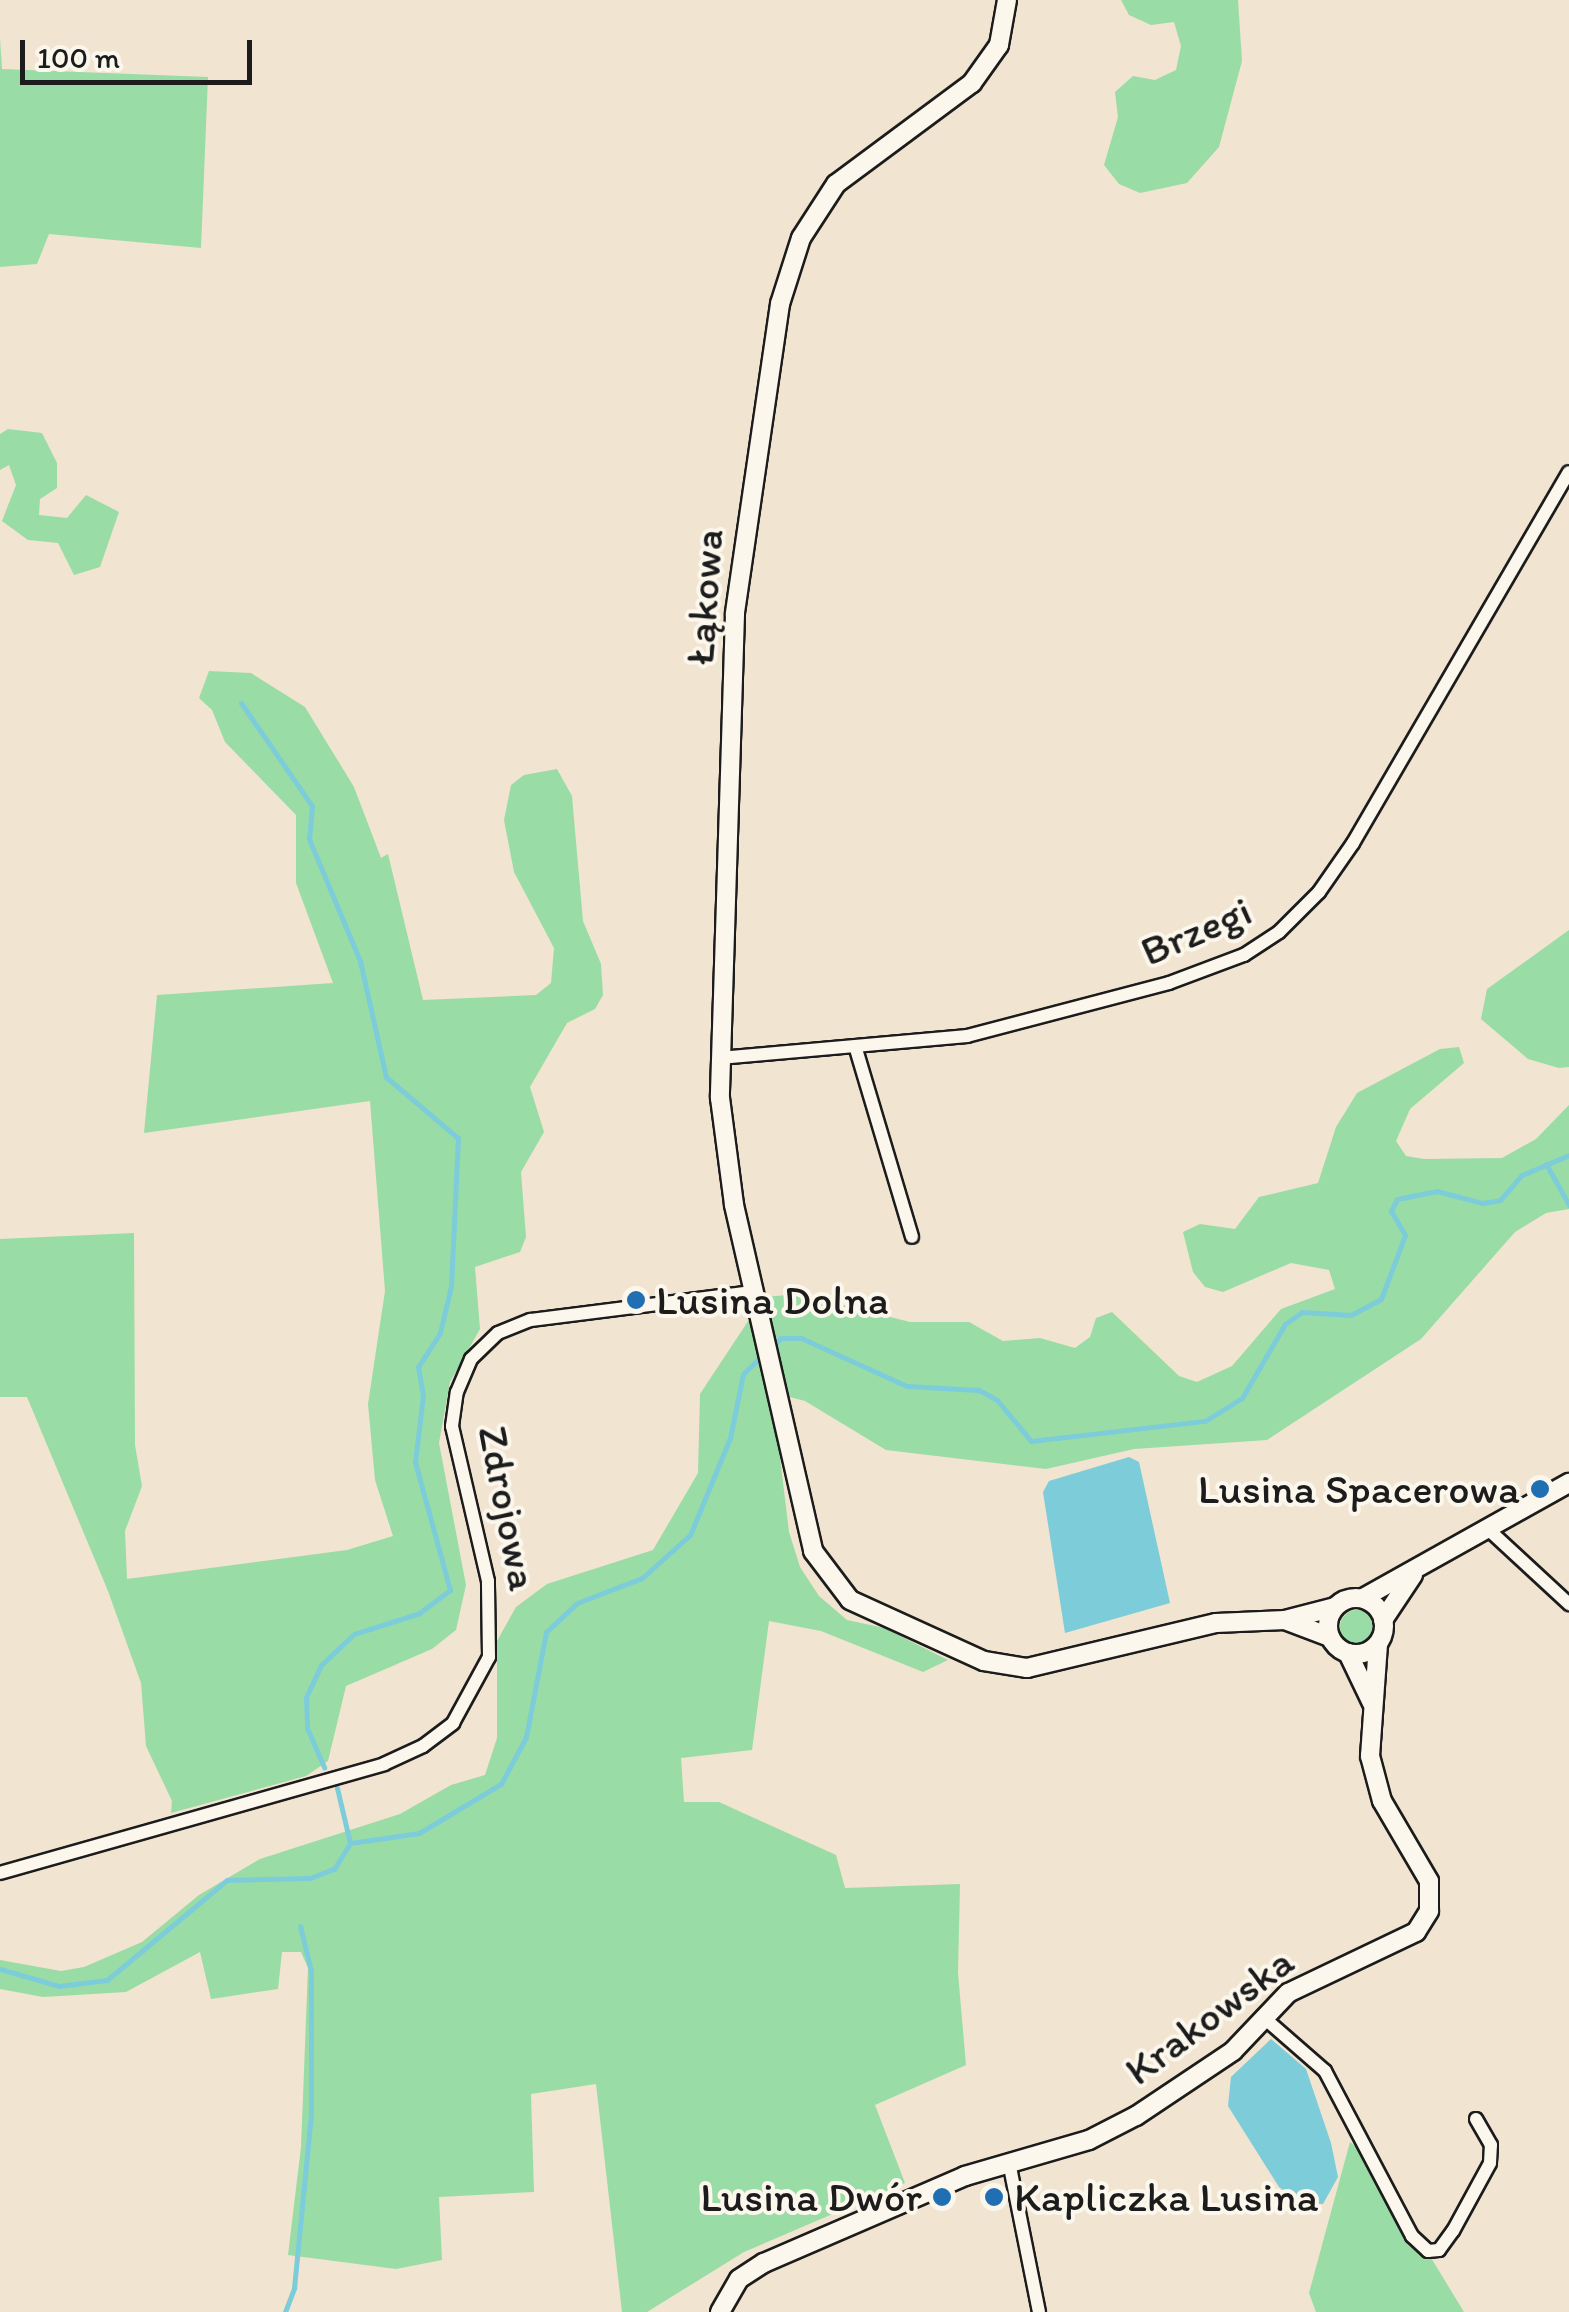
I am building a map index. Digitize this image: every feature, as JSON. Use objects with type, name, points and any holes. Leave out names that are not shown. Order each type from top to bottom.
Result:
[{"type":"street","name":"Łąkowa","points":[[754,1292],[723,1145],[720,1058],[740,557],[789,268],[836,184],[950,102],[987,66],[1007,0]]},
{"type":"street","name":"Brzegi","points":[[720,1058],[856,1049],[1038,1019],[1169,983],[1244,954],[1279,932],[1319,892],[1352,843],[1569,472]]},
{"type":"street","points":[[856,1049],[912,1237]]},
{"type":"street","points":[[754,1292],[775,1370],[813,1551],[826,1576],[876,1617],[984,1661],[1026,1668],[1216,1623],[1285,1620],[1335,1607],[1414,1575],[1569,1483]]},
{"type":"street","name":"Zdrojowa","points":[[0,1873],[384,1764],[438,1735],[476,1689],[490,1643],[488,1581],[452,1426],[457,1392],[472,1359],[498,1333],[531,1320],[754,1292]]},
{"type":"street","points":[[1490,1530],[1569,1604]]},
{"type":"street","points":[[1285,1620],[1330,1637],[1348,1653],[1378,1644],[1383,1620],[1414,1575]]},
{"type":"street","points":[[1363,1598],[1383,1620]]},
{"type":"street","points":[[1330,1637],[1335,1607]]},
{"type":"street","name":"Krakowska","points":[[720,2312],[739,2279],[764,2263],[1008,2162],[1089,2140],[1136,2116],[1232,2051],[1264,2017],[1313,1976],[1416,1932],[1429,1910],[1423,1866],[1376,1781],[1372,1702],[1378,1644]]},
{"type":"street","name":"Krakowska","points":[[1348,1653],[1372,1702]]},
{"type":"street","points":[[1264,2017],[1326,2071],[1412,2236],[1428,2251],[1439,2250],[1453,2231],[1490,2163],[1491,2144],[1476,2120]]},
{"type":"street","points":[[1008,2162],[1039,2312]]},
{"type":"green space","points":[[1121,0],[1238,0],[1242,61],[1219,147],[1187,183],[1140,193],[1119,184],[1104,165],[1118,117],[1115,92],[1133,76],[1155,80],[1176,70],[1181,46],[1174,22],[1151,25],[1129,15]]},
{"type":"green space","points":[[0,38],[2,69],[208,77],[201,248],[49,234],[37,264],[0,267]]},
{"type":"green space","points":[[8,429],[42,433],[57,463],[57,488],[40,499],[39,515],[67,518],[86,495],[119,512],[100,567],[74,575],[58,543],[28,540],[2,521],[16,485],[9,465],[0,470],[0,434]]},
{"type":"green space","points":[[209,671],[251,673],[305,707],[354,787],[381,858],[388,854],[423,1000],[536,995],[551,983],[554,948],[514,872],[504,820],[511,785],[524,775],[557,769],[572,796],[583,921],[601,964],[603,995],[595,1009],[567,1023],[530,1087],[544,1132],[521,1172],[526,1237],[520,1252],[475,1267],[480,1329],[450,1382],[439,1443],[466,1585],[456,1630],[432,1649],[346,1686],[328,1761],[306,1776],[171,1813],[172,1801],[146,1746],[141,1683],[108,1591],[27,1397],[0,1397],[0,1239],[134,1233],[135,1445],[142,1486],[125,1531],[127,1579],[347,1550],[393,1536],[375,1480],[368,1404],[385,1291],[370,1101],[144,1133],[157,995],[333,983],[296,883],[296,815],[225,742],[212,710],[199,698]]},
{"type":"green space","points":[[1569,930],[1569,1067],[1559,1068],[1528,1059],[1481,1019],[1487,989]]},
{"type":"green space","points":[[1459,1047],[1464,1063],[1410,1109],[1396,1141],[1406,1156],[1502,1158],[1536,1139],[1569,1105],[1569,1209],[1546,1213],[1515,1232],[1421,1339],[1267,1440],[1134,1449],[1046,1469],[886,1450],[805,1401],[786,1396],[774,1408],[789,1532],[800,1567],[819,1596],[847,1620],[884,1628],[948,1660],[923,1672],[821,1631],[769,1621],[752,1750],[681,1758],[684,1802],[719,1802],[836,1855],[845,1888],[960,1884],[958,1973],[966,2065],[875,2105],[905,2183],[744,2252],[647,2312],[622,2312],[596,2084],[531,2094],[534,2192],[439,2197],[442,2260],[396,2269],[288,2255],[301,2147],[308,1968],[301,1952],[282,1952],[278,1989],[211,1999],[200,1952],[126,1992],[43,1997],[0,1989],[0,1960],[61,1971],[84,1967],[142,1942],[199,1895],[260,1859],[400,1814],[451,1785],[485,1775],[497,1738],[497,1641],[516,1607],[547,1584],[653,1550],[698,1473],[700,1394],[764,1297],[799,1294],[910,1322],[969,1322],[1003,1341],[1040,1338],[1075,1348],[1090,1337],[1096,1318],[1112,1312],[1179,1376],[1197,1382],[1232,1366],[1281,1309],[1335,1289],[1329,1270],[1291,1263],[1223,1292],[1205,1287],[1193,1272],[1183,1232],[1200,1224],[1235,1229],[1259,1197],[1318,1183],[1336,1127],[1357,1093],[1440,1049]]},
{"type":"green space","points":[[1357,1610],[1369,1615],[1374,1627],[1369,1639],[1357,1644],[1345,1639],[1340,1627],[1345,1615]]},
{"type":"green space","points":[[1350,2142],[1371,2159],[1464,2312],[1316,2312],[1309,2293]]},
{"type":"water","points":[[1129,1457],[1139,1462],[1170,1603],[1065,1633],[1043,1492],[1049,1481]]},
{"type":"water","points":[[1271,2039],[1306,2069],[1331,2143],[1338,2177],[1323,2204],[1299,2203],[1279,2187],[1228,2106],[1231,2077]]},
{"type":"waterway","points":[[241,703],[312,806],[309,839],[360,961],[386,1077],[458,1138],[451,1286],[440,1333],[418,1367],[423,1395],[415,1462],[450,1590],[420,1613],[354,1634],[321,1665],[306,1697],[307,1728],[324,1767]]},
{"type":"waterway","points":[[772,1347],[781,1338],[801,1338],[907,1386],[979,1390],[997,1400],[1031,1441],[1205,1421],[1242,1398],[1285,1324],[1302,1312],[1351,1315],[1381,1299],[1405,1235],[1391,1211],[1397,1199],[1437,1191],[1482,1203],[1500,1200],[1522,1175],[1569,1155]]},
{"type":"waterway","points":[[1546,1164],[1569,1205]]},
{"type":"waterway","points":[[350,1843],[419,1833],[501,1784],[526,1737],[546,1632],[577,1603],[642,1578],[690,1535],[730,1438],[743,1374],[764,1354]]},
{"type":"waterway","points":[[337,1788],[350,1843]]},
{"type":"waterway","points":[[0,1969],[59,1986],[107,1980],[227,1880],[310,1878],[334,1869],[350,1843]]},
{"type":"waterway","points":[[285,2312],[294,2288],[311,2114],[311,1971],[300,1926]]},
{"type":"place","name":"Lusina Dolna","points":[[636,1300]]},
{"type":"place","name":"Lusina Spacerowa","points":[[1540,1489]]},
{"type":"place","name":"Lusina Dwór","points":[[942,2197]]},
{"type":"place","name":"Kapliczka Lusina","points":[[994,2197]]}]
